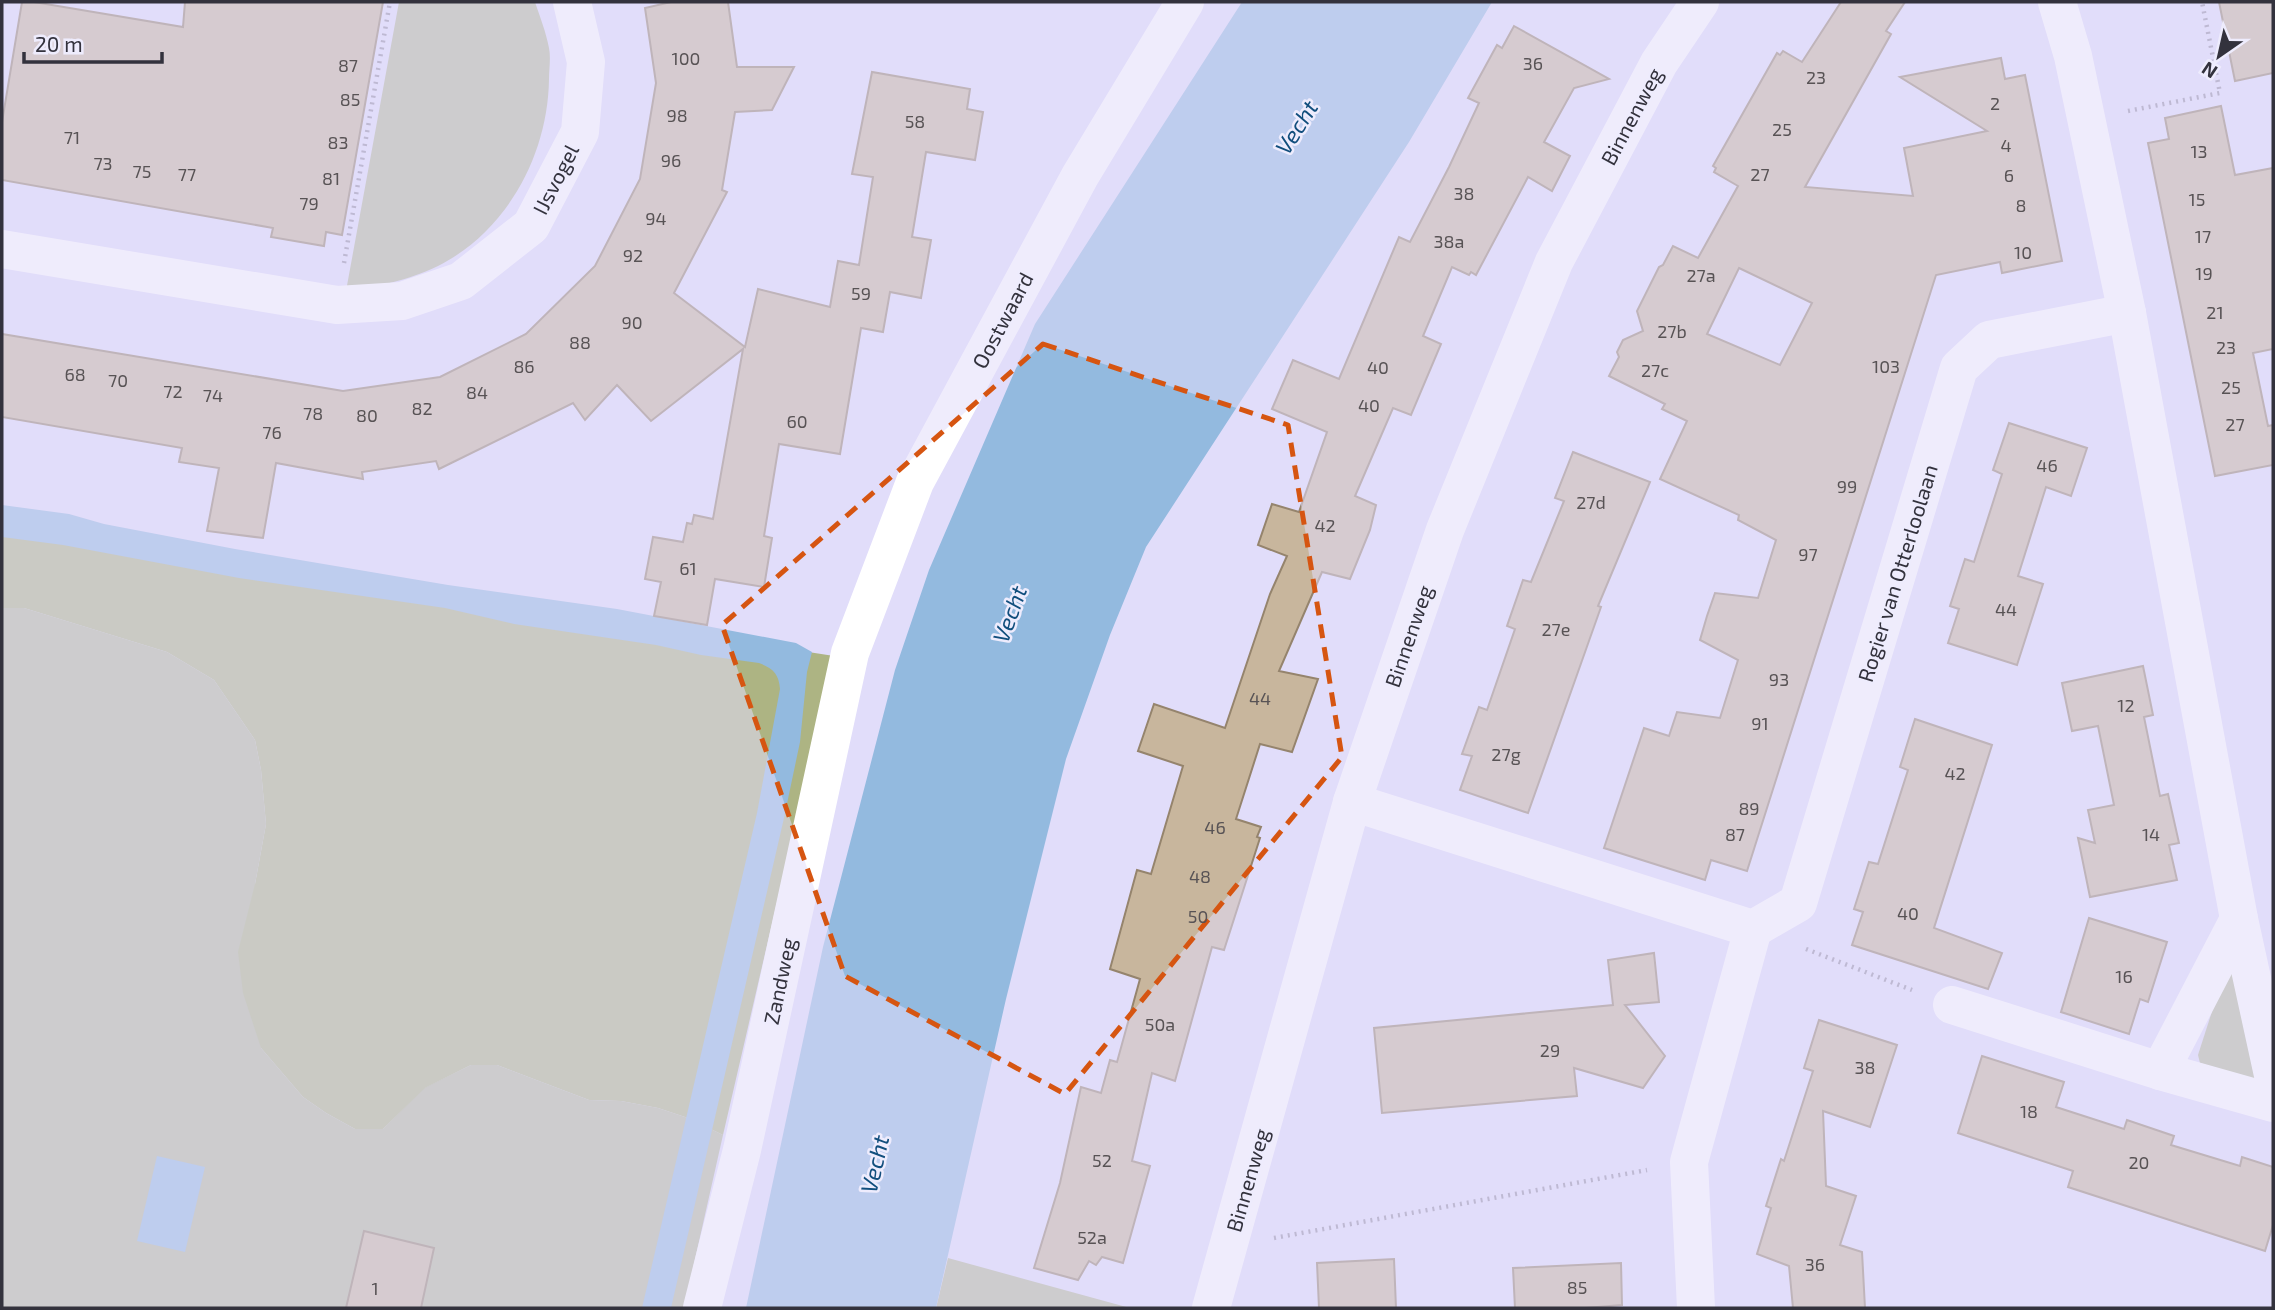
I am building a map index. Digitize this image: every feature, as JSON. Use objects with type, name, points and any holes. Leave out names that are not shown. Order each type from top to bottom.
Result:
[{"type":"street","name":"IJsvogel","points":[[2,248],[337,305],[402,301],[461,281],[531,226],[580,132],[586,62],[572,2]]},
{"type":"street","name":"Oostwaard","points":[[850,653],[915,482],[1080,176],[1185,2]]},
{"type":"street","name":"Binnenweg","points":[[1211,1308],[1352,802],[1445,530],[1554,262],[1659,63],[1700,2]]},
{"type":"street","points":[[2057,2],[2073,56],[2127,313],[2239,919],[2273,1075]]},
{"type":"street","name":"Rogier van Otterloolaan","points":[[1753,929],[1798,903],[1959,368],[1989,340],[2127,313]]},
{"type":"street","name":"Zandweg","points":[[702,1308],[742,1150],[850,653]]},
{"type":"street","points":[[1352,802],[1753,929],[1689,1162],[1696,1308]]},
{"type":"street","points":[[2160,1071],[2239,919]]},
{"type":"street","points":[[1952,1005],[2160,1071],[2273,1103]]},
{"type":"path","points":[[337,305],[390,2]]},
{"type":"path","points":[[2086,119],[2220,93],[2202,2]]},
{"type":"path","points":[[1753,929],[1952,1005]]},
{"type":"path","points":[[1228,1246],[1463,1206],[1689,1162]]},
{"type":"highlighted area","points":[[1043,344],[1288,425],[1342,757],[1065,1094],[845,976],[722,625]]},
{"type":"green space","points":[[399,2],[535,2],[550,52],[547,107],[532,162],[519,188],[484,233],[463,251],[415,276],[346,291]]},
{"type":"green space","points":[[2,526],[834,656],[723,1135],[688,1118],[658,1108],[621,1101],[589,1100],[497,1065],[471,1065],[425,1088],[383,1129],[355,1129],[303,1097],[261,1048],[243,993],[238,952],[266,824],[255,740],[214,680],[167,652],[24,608],[2,608]]},
{"type":"green space","points":[[2,608],[24,608],[167,652],[214,680],[255,740],[266,824],[255,884],[261,1048],[303,1097],[355,1129],[383,1129],[424,1088],[471,1065],[497,1065],[589,1100],[621,1101],[658,1108],[688,1118],[723,1135],[684,1308],[2,1308]]},
{"type":"green space","points":[[2231,966],[2257,1081],[2200,1063],[2198,1055],[2225,971]]},
{"type":"green space","points":[[948,1258],[1130,1308],[936,1308]]},
{"type":"water","name":"Vecht","points":[[1242,2],[1492,2],[1409,142],[1146,547],[1110,635],[1066,759],[1006,999],[936,1308],[746,1308],[823,947],[895,670],[929,570],[1035,324]]},
{"type":"water","points":[[2,505],[69,514],[104,524],[235,549],[448,585],[617,609],[796,643],[812,652],[807,672],[800,742],[784,818],[671,1308],[642,1308],[757,813],[780,689],[774,672],[759,663],[514,624],[445,608],[239,578],[63,545],[2,537]]},
{"type":"water","points":[[157,1156],[205,1167],[185,1252],[137,1241]]},
{"type":"building","points":[[22,2],[183,27],[185,2],[383,2],[342,235],[326,232],[324,246],[271,237],[273,228],[2,180],[2,122]]},
{"type":"building","points":[[671,2],[728,2],[737,67],[794,67],[772,110],[735,112],[722,190],[727,192],[674,293],[745,347],[758,289],[830,307],[838,261],[859,265],[873,177],[852,174],[872,72],[970,89],[967,109],[983,112],[975,160],[926,152],[912,237],[931,240],[921,298],[890,292],[883,332],[861,328],[840,454],[779,444],[764,536],[772,538],[764,587],[715,579],[707,625],[654,616],[661,582],[645,579],[653,537],[683,542],[687,523],[692,524],[694,515],[713,519],[743,349],[651,421],[617,385],[585,420],[573,403],[439,469],[436,461],[362,472],[363,479],[276,463],[263,538],[207,531],[219,468],[179,462],[182,448],[2,417],[2,334],[343,391],[440,377],[526,334],[595,266],[640,179],[656,83],[645,8]]},
{"type":"building","points":[[1841,2],[1905,2],[1886,31],[1891,34],[1805,187],[1913,196],[1904,148],[1987,131],[1900,77],[2001,58],[2005,79],[2025,75],[2062,261],[2002,273],[2000,262],[1936,275],[1747,871],[1711,860],[1705,880],[1604,848],[1644,728],[1669,736],[1677,712],[1720,718],[1738,660],[1700,640],[1707,616],[1715,593],[1758,598],[1776,540],[1738,520],[1739,515],[1660,479],[1687,421],[1662,409],[1665,404],[1609,376],[1619,357],[1617,352],[1623,340],[1643,331],[1637,311],[1673,246],[1698,258],[1738,186],[1714,172],[1716,168],[1713,166],[1777,53],[1780,55],[1783,51],[1802,62]],"holes":[[[1739,268],[1812,303],[1780,365],[1707,334]]]},
{"type":"building","points":[[2219,2],[2273,2],[2273,73],[2235,81]]},
{"type":"building","points":[[1514,26],[1609,79],[1574,88],[1544,142],[1570,156],[1552,191],[1528,177],[1476,275],[1471,272],[1469,275],[1452,267],[1423,336],[1441,344],[1411,415],[1393,408],[1355,496],[1376,505],[1370,530],[1350,579],[1322,572],[1279,671],[1318,679],[1292,752],[1260,744],[1236,819],[1261,827],[1257,837],[1260,838],[1224,950],[1212,947],[1175,1081],[1152,1073],[1132,1161],[1150,1166],[1123,1263],[1102,1257],[1096,1265],[1089,1261],[1078,1280],[1034,1268],[1060,1183],[1081,1087],[1101,1093],[1110,1060],[1117,1062],[1140,979],[1110,969],[1137,870],[1151,874],[1183,766],[1138,751],[1154,704],[1225,728],[1270,594],[1287,556],[1258,545],[1272,504],[1299,512],[1327,432],[1272,409],[1293,360],[1339,379],[1399,237],[1410,242],[1479,103],[1468,98],[1497,45],[1502,48]]},
{"type":"building","points":[[2221,106],[2235,175],[2273,168],[2273,349],[2253,353],[2268,426],[2273,425],[2273,465],[2215,476],[2148,143],[2169,139],[2165,118]]},
{"type":"building","points":[[2009,423],[2087,448],[2071,496],[2046,487],[2018,576],[2043,584],[2017,665],[1948,643],[1959,609],[1950,606],[1965,559],[1974,562],[2002,474],[1993,470]]},
{"type":"building","points":[[1573,452],[1650,482],[1598,606],[1601,607],[1528,813],[1460,790],[1472,756],[1462,754],[1479,707],[1487,710],[1515,629],[1507,626],[1523,580],[1531,582],[1564,501],[1555,498]]},
{"type":"building","points":[[2143,666],[2153,715],[2144,717],[2160,796],[2168,794],[2179,843],[2169,845],[2177,880],[2090,897],[2078,838],[2095,843],[2088,810],[2114,805],[2098,726],[2072,731],[2062,683]]},
{"type":"building","points":[[1915,719],[1992,745],[1934,928],[2002,953],[1988,989],[1852,945],[1863,912],[1854,909],[1869,862],[1878,864],[1908,770],[1900,767]]},
{"type":"building","points":[[2089,918],[2167,942],[2148,1002],[2140,999],[2129,1034],[2061,1012]]},
{"type":"building","points":[[1654,953],[1659,1002],[1625,1005],[1665,1056],[1643,1088],[1574,1068],[1577,1096],[1382,1113],[1374,1028],[1613,1005],[1608,960]]},
{"type":"building","points":[[1819,1020],[1897,1045],[1870,1127],[1823,1111],[1826,1186],[1856,1196],[1840,1245],[1862,1252],[1865,1308],[1793,1308],[1789,1266],[1757,1254],[1771,1208],[1766,1206],[1781,1159],[1784,1161],[1813,1071],[1804,1068]]},
{"type":"building","points":[[1982,1056],[2064,1082],[2056,1107],[2124,1129],[2127,1120],[2174,1136],[2171,1145],[2240,1166],[2242,1157],[2273,1167],[2273,1225],[2265,1251],[2068,1187],[2073,1171],[1958,1133]]},
{"type":"building","points":[[364,1231],[434,1248],[421,1308],[346,1308]]},
{"type":"building","points":[[1394,1259],[1396,1308],[1319,1308],[1317,1263]]},
{"type":"building","points":[[1621,1263],[1622,1305],[1515,1308],[1513,1268]]}]
